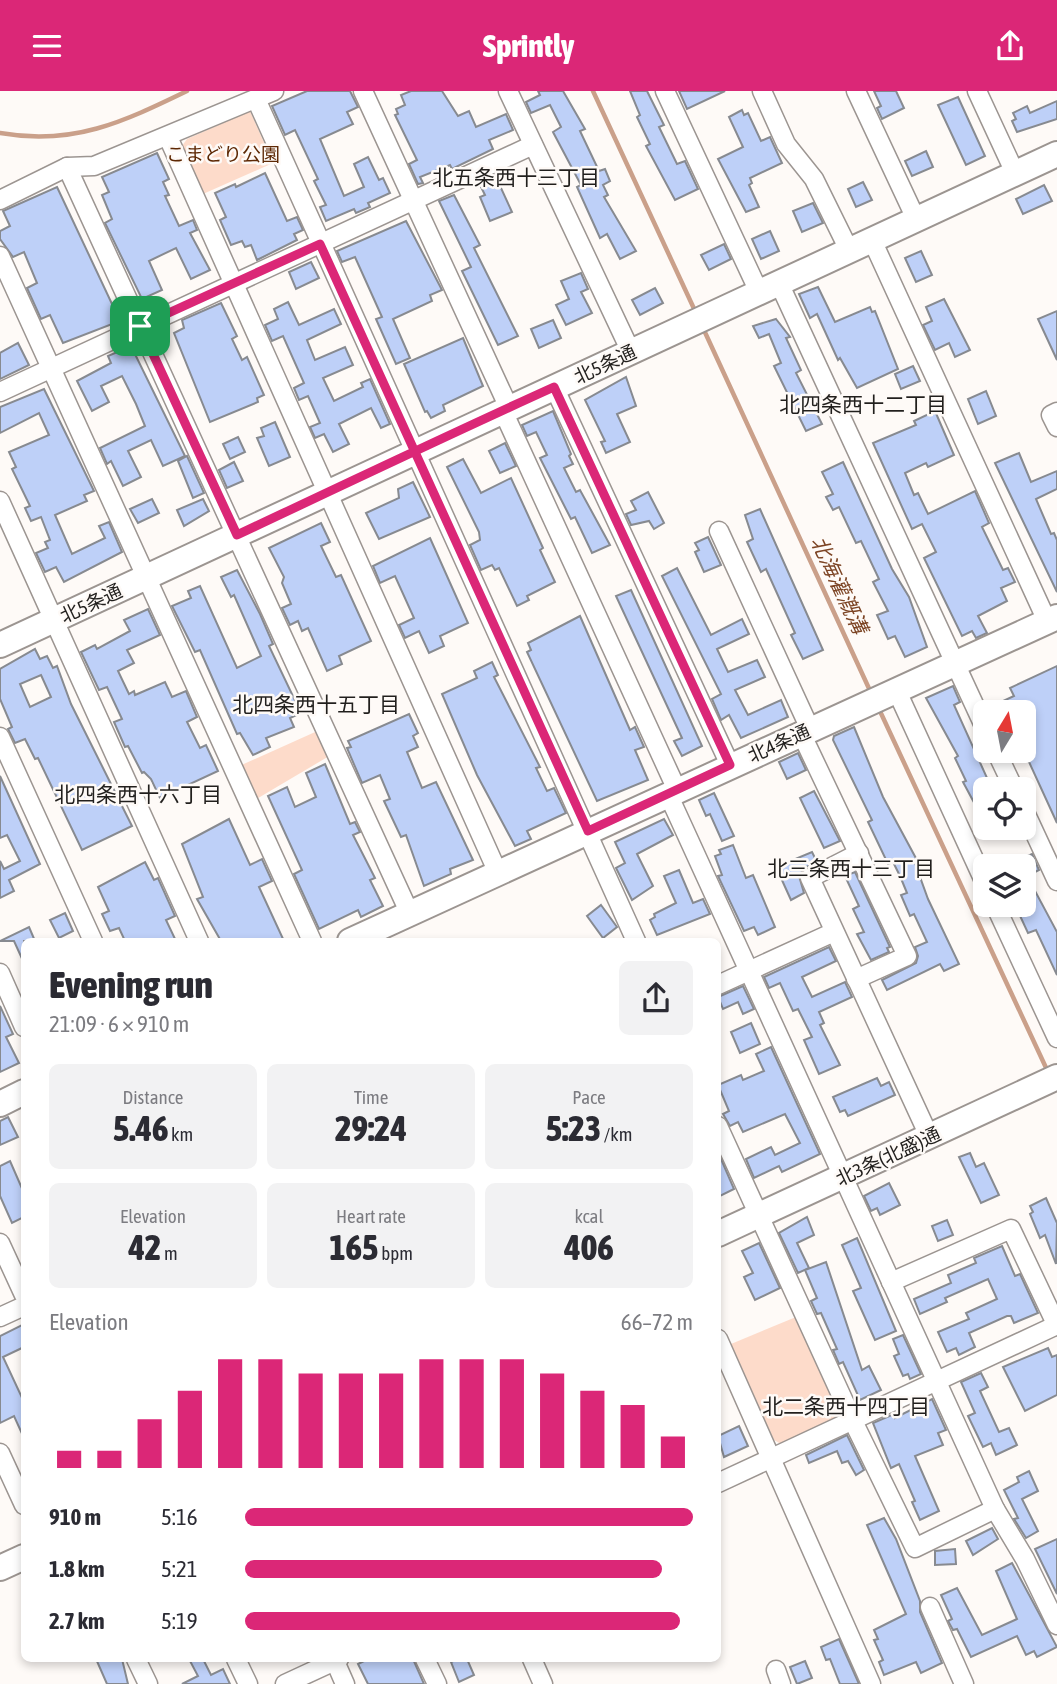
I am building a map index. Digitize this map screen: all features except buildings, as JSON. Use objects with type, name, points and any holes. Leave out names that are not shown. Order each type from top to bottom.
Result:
[{"type":"street","points":[[0,200],[67,167],[94,166],[274,91]]},
{"type":"street","points":[[363,91],[506,409],[748,971],[995,1509],[1025,1559],[1057,1625]]},
{"type":"street","points":[[508,91],[631,352]]},
{"type":"street","points":[[665,91],[769,287],[973,702]]},
{"type":"street","points":[[762,91],[786,144],[814,179],[849,250]]},
{"type":"street","points":[[856,91],[916,219]]},
{"type":"street","points":[[977,91],[1015,173]]},
{"type":"street","points":[[256,99],[635,938]]},
{"type":"street","points":[[168,137],[231,283],[498,873]]},
{"type":"street","points":[[0,392],[533,145]]},
{"type":"street","name":"北5条通","points":[[0,645],[1057,154]]},
{"type":"street","points":[[67,167],[410,914]]},
{"type":"street","points":[[872,240],[1052,619]]},
{"type":"street","points":[[0,256],[49,369],[147,577],[311,938]]},
{"type":"street","points":[[554,387],[730,765]]},
{"type":"street","points":[[1057,412],[1051,415],[1057,427]]},
{"type":"street","points":[[0,501],[199,938]]},
{"type":"street","points":[[719,531],[859,853],[907,955],[856,979]]},
{"type":"street","name":"北4条通","points":[[357,938],[730,765],[883,700],[1052,619]]},
{"type":"street","points":[[883,700],[973,861]]},
{"type":"street","points":[[0,737],[92,938]]},
{"type":"street","points":[[1036,836],[1057,881]]},
{"type":"street","points":[[859,853],[810,877],[929,1136]]},
{"type":"street","points":[[1001,917],[1057,1038]]},
{"type":"street","points":[[721,984],[834,932]]},
{"type":"street","points":[[0,974],[21,1020]]},
{"type":"street","name":"北3条(北盛)通","points":[[721,1233],[1052,1079]]},
{"type":"street","points":[[0,1104],[21,1094]]},
{"type":"street","points":[[721,1133],[757,1216],[915,1548],[995,1509]]},
{"type":"street","points":[[721,1482],[1057,1326],[1011,1229],[891,1282]]},
{"type":"street","points":[[0,1243],[21,1288]]},
{"type":"street","points":[[0,1317],[21,1307]]},
{"type":"street","points":[[721,1346],[871,1684]]},
{"type":"street","points":[[0,1453],[21,1498]]},
{"type":"street","points":[[0,1568],[21,1558]]},
{"type":"street","points":[[930,1607],[964,1684]]},
{"type":"street","points":[[137,1662],[148,1684]]},
{"type":"street","points":[[237,1662],[248,1684]]},
{"type":"street","points":[[285,1684],[332,1662]]},
{"type":"street","points":[[337,1662],[345,1684]]},
{"type":"street","points":[[426,1662],[437,1684]]},
{"type":"street","points":[[533,1662],[543,1684]]},
{"type":"green space","name":"こまどり公園","points":[[250,111],[273,163],[203,194],[182,146],[187,139]]},
{"type":"green space","points":[[324,728],[336,752],[253,801],[237,767]]},
{"type":"green space","points":[[796,1317],[839,1411],[838,1417],[781,1444],[774,1440],[731,1344]]},
{"type":"waterway","name":"北海灌漑溝","points":[[0,133],[51,136],[97,129],[187,91]]},
{"type":"waterway","name":"北海灌漑溝","points":[[593,91],[696,313]]},
{"type":"waterway","name":"北海灌漑溝","points":[[703,328],[872,695]]},
{"type":"waterway","name":"北海灌漑溝","points":[[879,709],[1048,1072]]},
{"type":"district","name":"北五条西十三丁目","points":[[516,178]]},
{"type":"district","name":"北四条西十二丁目","points":[[863,405]]},
{"type":"district","name":"北四条西十五丁目","points":[[316,705]]},
{"type":"district","name":"北四条西十六丁目","points":[[138,795]]},
{"type":"district","name":"北三条西十三丁目","points":[[851,869]]},
{"type":"district","name":"北二条西十四丁目","points":[[846,1407]]},
{"type":"route","points":[[140,326],[237,535],[416,452],[554,387],[730,765],[588,831],[416,452],[320,244],[140,326]]}]
